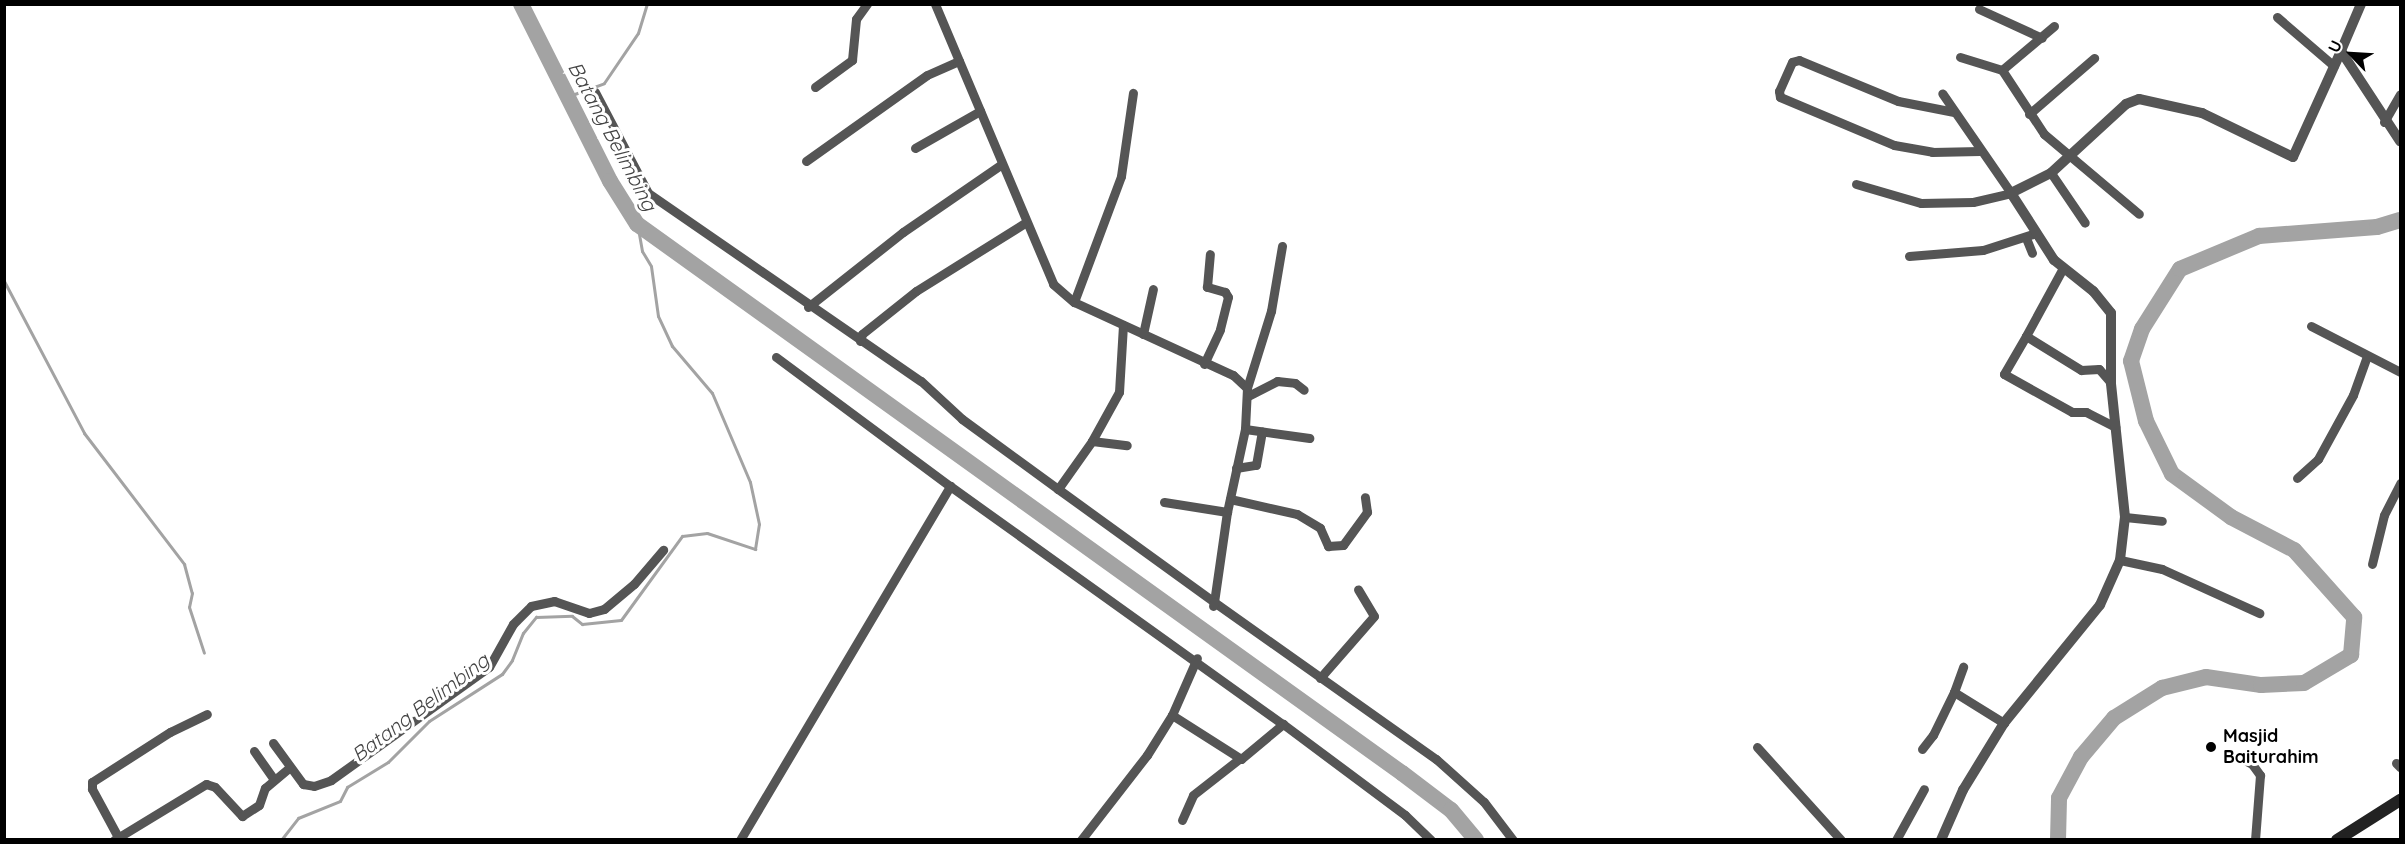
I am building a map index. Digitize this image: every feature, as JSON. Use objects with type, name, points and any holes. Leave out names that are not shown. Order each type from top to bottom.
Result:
[{"type":"main road","points":[[2337,840],[2400,800]]},
{"type":"street","points":[[815,87],[852,60],[856,19],[867,4]]},
{"type":"street","points":[[935,4],[1046,273],[1074,303],[1242,380],[1247,392]]},
{"type":"street","points":[[1856,184],[1921,203],[1973,202],[2011,193],[2050,173],[2070,158],[2126,104],[2139,99],[2202,113],[2293,157],[2361,4]]},
{"type":"street","points":[[1979,9],[2042,38]]},
{"type":"street","points":[[2277,17],[2334,66]]},
{"type":"street","points":[[2002,70],[2054,26]]},
{"type":"street","points":[[2341,51],[2384,122],[2400,141]]},
{"type":"street","points":[[1960,57],[2002,70],[2029,114],[2070,158],[2139,214]]},
{"type":"street","points":[[2029,114],[2094,58]]},
{"type":"street","points":[[1954,112],[1898,101],[1799,60],[1792,62],[1779,91],[1780,97],[1894,145],[1932,152],[1980,152]]},
{"type":"street","points":[[806,161],[927,75],[959,61]]},
{"type":"street","points":[[595,92],[648,193],[808,307],[921,381],[962,419],[1214,604],[1466,783],[1514,840]]},
{"type":"street","points":[[1074,303],[1121,176],[1133,93]]},
{"type":"street","points":[[1941,840],[1963,790],[2004,723],[2100,605],[2120,560],[2125,517],[2111,383],[2111,313],[2093,291],[2063,268],[2031,235],[2011,193],[1980,152],[1942,93]]},
{"type":"street","points":[[2384,122],[2400,94]]},
{"type":"street","points":[[915,148],[980,111]]},
{"type":"street","points":[[808,307],[903,232],[1002,164]]},
{"type":"street","points":[[2050,173],[2085,223]]},
{"type":"street","points":[[860,341],[862,333],[916,291],[1025,223]]},
{"type":"street","points":[[2031,235],[2032,253]]},
{"type":"street","points":[[1909,256],[1963,254],[2031,235]]},
{"type":"street","points":[[1214,604],[1227,512],[1245,429],[1247,392],[1271,311],[1282,246]]},
{"type":"street","points":[[1204,364],[1220,329],[1228,297],[1226,292],[1207,287],[1210,254]]},
{"type":"street","points":[[2063,268],[2004,374],[2072,412],[2086,412],[2115,427]]},
{"type":"street","points":[[1143,334],[1154,289]]},
{"type":"street","points":[[1058,489],[1092,441],[1119,392],[1122,325]]},
{"type":"street","points":[[2311,326],[2400,372]]},
{"type":"street","points":[[2026,336],[2082,370],[2099,369],[2111,383]]},
{"type":"street","points":[[2298,478],[2318,459],[2353,395],[2367,356]]},
{"type":"street","points":[[776,357],[950,486],[1197,660],[1405,815],[1431,840]]},
{"type":"street","points":[[1247,392],[1277,381],[1295,383],[1304,390]]},
{"type":"street","points":[[1245,429],[1309,438]]},
{"type":"street","points":[[1236,468],[1256,465],[1262,432]]},
{"type":"street","points":[[1092,441],[1127,445]]},
{"type":"street","points":[[2372,564],[2384,515],[2400,483]]},
{"type":"street","points":[[740,840],[950,486]]},
{"type":"street","points":[[1230,499],[1297,514],[1320,528],[1328,546],[1343,545],[1367,512],[1365,497]]},
{"type":"street","points":[[1164,502],[1227,512]]},
{"type":"street","points":[[2125,517],[2162,521]]},
{"type":"street","points":[[273,743],[290,768],[306,785],[331,780],[489,668],[513,624],[531,606],[554,601],[589,613],[604,609],[634,584],[663,550]]},
{"type":"street","points":[[2120,560],[2162,569],[2259,613]]},
{"type":"street","points":[[1320,678],[1374,616],[1358,589]]},
{"type":"street","points":[[1081,840],[1147,755],[1172,715],[1197,660]]},
{"type":"street","points":[[1922,749],[1933,735],[1954,692],[1963,667]]},
{"type":"street","points":[[1954,692],[2004,723]]},
{"type":"street","points":[[207,714],[170,732],[93,782],[92,789],[116,838],[206,784],[215,787],[242,816],[260,804],[265,788],[290,768]]},
{"type":"street","points":[[1172,715],[1239,759]]},
{"type":"street","points":[[1182,820],[1193,795],[1283,724]]},
{"type":"street","points":[[1757,747],[1841,840]]},
{"type":"street","points":[[254,751],[274,780]]},
{"type":"street","points":[[2237,756],[2252,764],[2260,775],[2255,840]]},
{"type":"street","points":[[1896,840],[1924,789]]},
{"type":"waterway","points":[[521,4],[610,181],[637,224],[1402,773],[1451,810],[1476,840]]},
{"type":"waterway","points":[[569,96],[604,83],[638,33],[647,4]]},
{"type":"waterway","points":[[2058,840],[2059,798],[2081,757],[2114,718],[2162,688],[2206,677],[2261,685],[2304,683],[2351,655],[2354,617],[2294,550],[2231,517],[2172,474],[2146,421],[2131,361],[2142,329],[2180,269],[2259,236],[2377,227],[2400,220]]},
{"type":"waterway","name":"Batang Belimbing","points":[[281,840],[298,818],[340,801],[347,787],[388,762],[429,721],[502,674],[512,660],[523,633],[536,617],[572,616],[582,624],[621,620],[682,536],[707,533],[755,549],[759,524],[750,482],[712,393],[672,346],[658,316],[651,266],[642,251],[637,224]]},
{"type":"waterway","points":[[4,281],[84,433],[184,564],[192,593],[189,607],[204,653]]},
{"type":"place","name":"Masjid Baiturahim","points":[[2211,747]]}]
